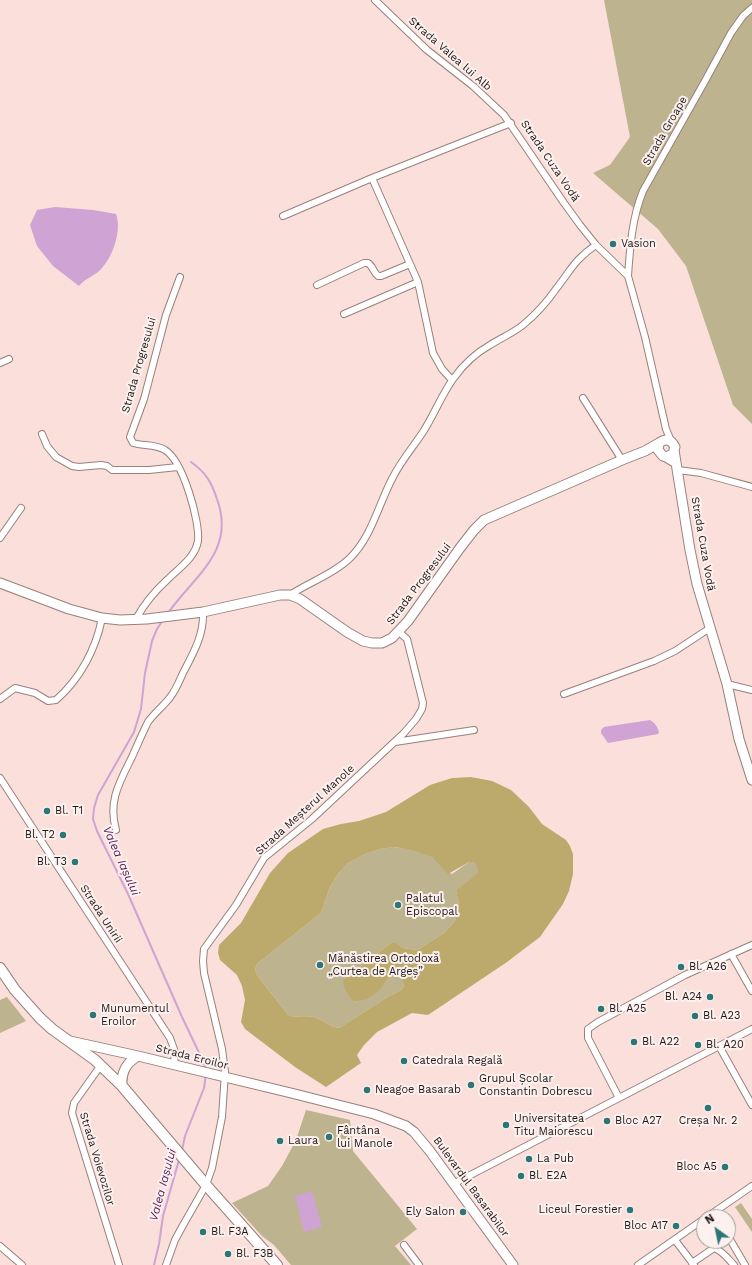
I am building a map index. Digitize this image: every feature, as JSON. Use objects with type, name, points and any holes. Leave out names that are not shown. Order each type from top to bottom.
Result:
[{"type":"main road","name":"Strada Eroilor","points":[[0,968],[15,990],[33,1011],[52,1029],[70,1041]]},
{"type":"main road","points":[[70,1041],[101,1065],[122,1086],[206,1185],[277,1265]]},
{"type":"street","name":"Strada Valea lui Alb","points":[[375,0],[427,50],[473,86],[511,123]]},
{"type":"street","name":"Strada Groape","points":[[628,276],[633,227],[638,203],[643,191],[702,88],[731,33],[743,16],[752,8]]},
{"type":"street","name":"Strada Cuza Vodă","points":[[283,216],[372,178],[511,123],[564,203],[596,245],[628,276]]},
{"type":"street","points":[[372,178],[418,282],[433,352],[442,370],[452,380]]},
{"type":"street","points":[[0,583],[69,609],[102,618],[147,619],[203,612],[280,595],[290,595],[301,587],[319,579],[348,560],[360,547],[370,530],[383,497],[394,475],[424,431],[452,380],[467,360],[490,344],[515,331],[524,324],[548,299],[575,262],[596,245]]},
{"type":"street","points":[[317,285],[368,263],[378,276],[410,264]]},
{"type":"street","points":[[628,276],[645,337],[666,429],[664,442],[658,447],[663,455],[677,467],[752,487]]},
{"type":"street","name":"Strada Progresului","points":[[136,619],[141,610],[167,580],[189,559],[198,542],[193,503],[178,467],[171,456],[167,451],[160,447],[133,443],[130,437],[144,399],[166,315],[180,277]]},
{"type":"street","points":[[344,314],[418,282]]},
{"type":"street","points":[[0,363],[9,359]]},
{"type":"street","points":[[583,398],[622,460]]},
{"type":"street","points":[[42,434],[47,446],[56,458],[72,466],[79,467],[101,465],[107,466],[112,470],[149,470],[178,467]]},
{"type":"street","points":[[645,451],[670,456],[674,450],[673,443],[664,442]]},
{"type":"street","name":"Strada Progresului","points":[[290,595],[300,599],[347,632],[363,641],[382,643],[392,638],[399,632],[474,530],[484,520],[664,442]]},
{"type":"street","name":"Strada Cuza Vodă","points":[[674,450],[697,584],[727,684],[739,739],[752,780]]},
{"type":"street","points":[[0,538],[21,508]]},
{"type":"street","points":[[116,830],[112,809],[114,796],[148,722],[171,697],[189,662],[202,633],[204,623],[203,612]]},
{"type":"street","points":[[0,699],[15,688],[35,694],[48,701],[56,700],[70,685],[87,661],[98,635],[102,618]]},
{"type":"street","points":[[564,694],[654,661],[675,651],[710,628]]},
{"type":"street","name":"Strada Meșterul Manole","points":[[206,1185],[212,1168],[222,1117],[222,1048],[204,973],[204,949],[236,904],[264,858],[312,820],[416,719],[422,709],[423,703],[407,639],[399,632]]},
{"type":"street","points":[[727,684],[752,690]]},
{"type":"street","points":[[394,742],[474,730]]},
{"type":"street","name":"Strada Unirii","points":[[0,778],[170,1038],[175,1052],[174,1065]]},
{"type":"street","points":[[619,1098],[588,1038],[588,1030],[598,1022],[685,975],[752,945]]},
{"type":"street","points":[[731,954],[752,991]]},
{"type":"street","points":[[455,1183],[752,1028]]},
{"type":"street","name":"Strada Eroilor","points":[[70,1041],[186,1067],[374,1114],[406,1126]]},
{"type":"street","points":[[719,1046],[752,1105]]},
{"type":"street","points":[[122,1086],[121,1078],[124,1070],[128,1064],[138,1056]]},
{"type":"street","name":"Strada Voievozilor","points":[[101,1065],[74,1103],[72,1113],[120,1265]]},
{"type":"street","name":"Bulevardul Basarabilor","points":[[406,1126],[419,1138],[455,1183],[513,1265]]},
{"type":"street","points":[[166,1265],[175,1240],[206,1185]]},
{"type":"street","points":[[723,1209],[752,1186]]},
{"type":"street","points":[[638,1265],[696,1225]]},
{"type":"street","points":[[675,1240],[693,1264],[714,1248],[724,1254],[734,1265]]},
{"type":"street","points":[[404,1245],[419,1265]]},
{"type":"street","points":[[0,1246],[22,1265]]},
{"type":"street","points":[[735,1249],[743,1265]]},
{"type":"shaded area","points":[[604,0],[752,0],[752,424],[733,405],[686,266],[658,229],[593,173],[610,165],[630,137]]},
{"type":"shaded area","points":[[55,207],[93,210],[116,214],[118,220],[117,235],[113,251],[109,258],[99,271],[79,286],[53,266],[37,246],[30,225],[37,210]]},
{"type":"shaded area","points":[[650,720],[657,726],[659,732],[658,734],[608,743],[601,733],[601,730],[604,727]]},
{"type":"shaded area","points":[[471,777],[492,781],[511,790],[529,807],[542,824],[566,840],[573,854],[573,874],[569,891],[563,904],[540,937],[507,962],[428,1015],[412,1013],[377,1032],[364,1045],[357,1055],[361,1063],[326,1087],[295,1067],[245,1029],[241,1022],[245,1000],[242,986],[237,975],[220,960],[218,953],[219,945],[241,923],[270,873],[288,853],[323,829],[359,821],[386,812],[430,785],[452,778]],"holes":[[[395,847],[415,851],[432,857],[448,874],[469,862],[473,862],[476,866],[478,873],[456,890],[459,906],[455,921],[444,933],[417,950],[403,948],[397,943],[391,943],[344,979],[344,988],[353,1001],[367,999],[375,994],[397,969],[404,986],[401,990],[339,1028],[313,1017],[288,1015],[257,975],[255,969],[257,964],[321,913],[330,887],[338,874],[347,864],[363,855],[380,849]]]},
{"type":"shaded area","points":[[394,847],[424,853],[435,859],[452,874],[469,862],[473,862],[478,868],[479,873],[456,890],[459,906],[455,921],[444,933],[417,950],[403,948],[397,943],[391,943],[344,979],[353,1001],[362,1000],[370,996],[385,983],[397,969],[404,986],[401,990],[339,1028],[313,1017],[288,1015],[257,975],[255,969],[257,964],[321,913],[330,887],[338,874],[347,864],[363,855],[380,849]]},
{"type":"shaded area","points":[[7,997],[26,1021],[0,1033],[0,1000]]},
{"type":"shaded area","points":[[306,1110],[350,1120],[353,1151],[417,1229],[395,1246],[411,1265],[291,1265],[274,1245],[262,1236],[232,1203],[268,1186],[282,1166],[296,1140]]},
{"type":"shaded area","points":[[312,1191],[322,1227],[304,1232],[295,1196]]},
{"type":"shaded area","points":[[741,1203],[752,1219],[752,1232],[735,1207]]},
{"type":"waterway","name":"Valea Iașului","points":[[168,613],[210,561],[217,548],[221,533],[221,517],[213,487],[201,470],[191,462]]},
{"type":"waterway","name":"Valea Iașului","points":[[163,620],[152,641],[145,673],[141,709],[134,732],[98,795],[94,808],[93,819],[97,831],[128,894],[206,1070]]},
{"type":"waterway","name":"Valea Iașului","points":[[182,1150],[185,1136],[204,1088],[206,1074]]},
{"type":"waterway","name":"Valea Iașului","points":[[154,1265],[163,1216],[179,1160]]},
{"type":"place","name":"Vasion","points":[[613,244]]},
{"type":"place","name":"Bl. T1","points":[[47,811]]},
{"type":"place","name":"Bl. T2","points":[[63,835]]},
{"type":"place","name":"Bl. T3","points":[[75,862]]},
{"type":"place","name":"Palatul Episcopal","points":[[398,905]]},
{"type":"place","name":"Mănăstirea Ortodoxă „Curtea de Argeș”","points":[[320,965]]},
{"type":"place","name":"Bl. A26","points":[[681,967]]},
{"type":"place","name":"Bl. A24","points":[[710,997]]},
{"type":"place","name":"Bl. A25","points":[[601,1009]]},
{"type":"place","name":"Munumentul Eroilor","points":[[93,1015]]},
{"type":"place","name":"Bl. A23","points":[[695,1016]]},
{"type":"place","name":"Bl. A22","points":[[634,1042]]},
{"type":"place","name":"Bl. A20","points":[[698,1045]]},
{"type":"place","name":"Catedrala Regală","points":[[404,1061]]},
{"type":"place","name":"Grupul Școlar Constantin Dobrescu","points":[[471,1085]]},
{"type":"place","name":"Neagoe Basarab","points":[[367,1090]]},
{"type":"place","name":"Creșa Nr. 2","points":[[708,1108]]},
{"type":"place","name":"Bloc A27","points":[[607,1121]]},
{"type":"place","name":"Universitatea Titu Maiorescu","points":[[506,1125]]},
{"type":"place","name":"Fântâna lui Manole","points":[[329,1137]]},
{"type":"place","name":"Laura","points":[[280,1141]]},
{"type":"place","name":"La Pub","points":[[529,1159]]},
{"type":"place","name":"Bloc A5","points":[[725,1167]]},
{"type":"place","name":"Bl. E2A","points":[[521,1176]]},
{"type":"place","name":"Liceul Forestier","points":[[630,1210]]},
{"type":"place","name":"Ely Salon","points":[[463,1212]]},
{"type":"place","name":"Bloc A17","points":[[676,1226]]},
{"type":"place","name":"Bl. F3A","points":[[203,1232]]},
{"type":"place","name":"Bl. F3B","points":[[228,1254]]}]
